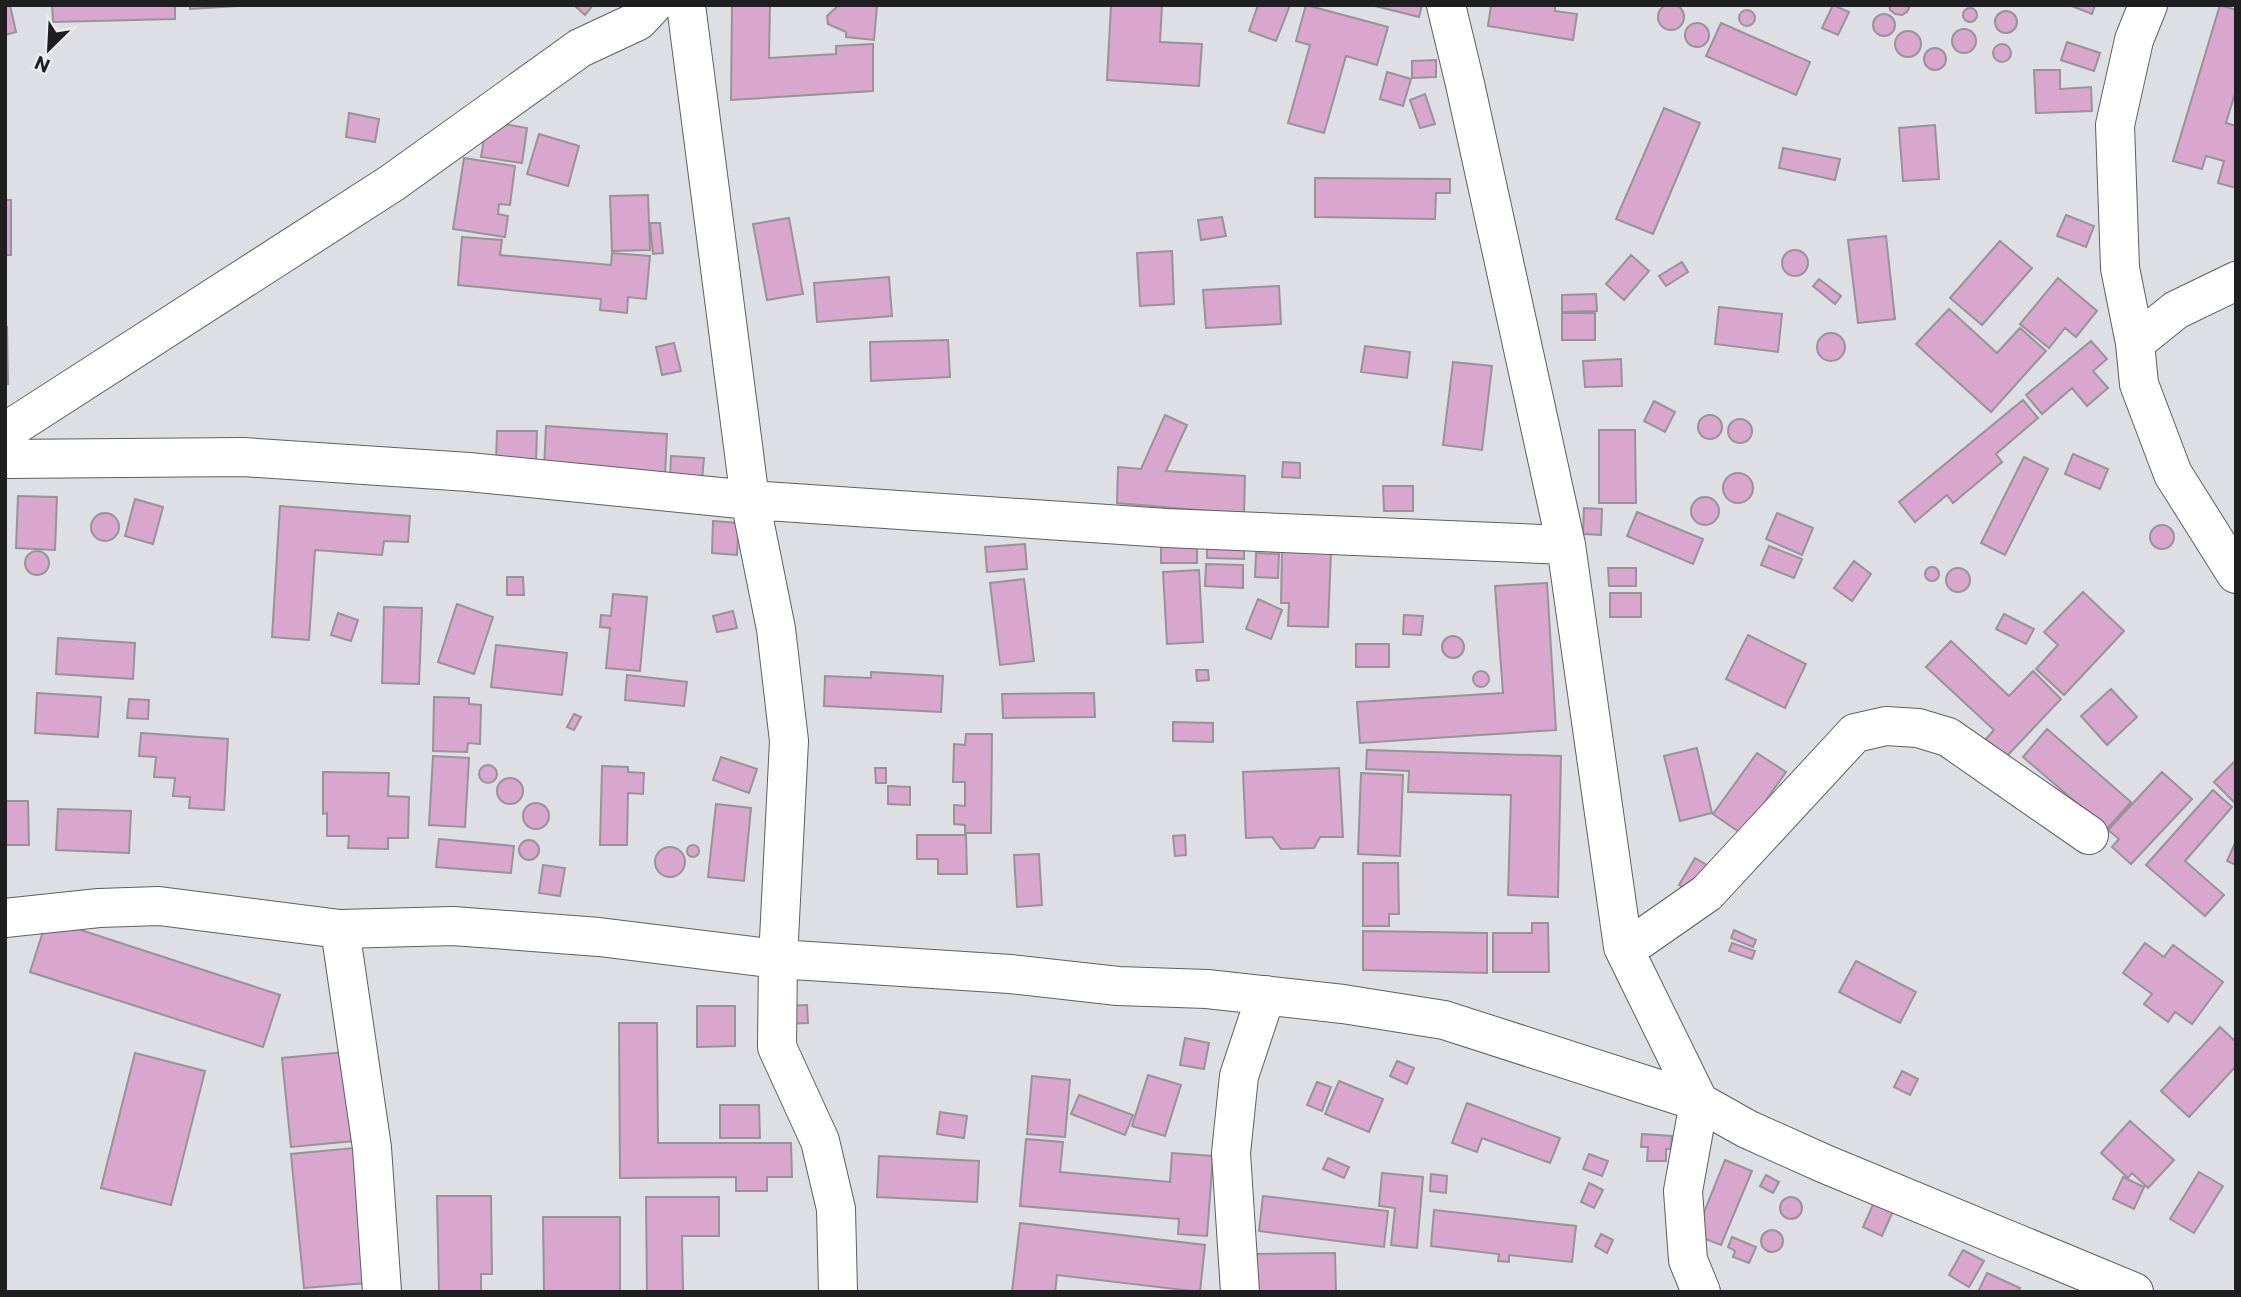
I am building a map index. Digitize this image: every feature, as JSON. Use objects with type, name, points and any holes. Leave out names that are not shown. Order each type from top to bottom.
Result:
[{"type":"street","points":[[5,432],[392,183],[580,48],[638,21],[653,5]]},
{"type":"street","points":[[686,5],[750,500],[776,629],[789,741],[778,959],[777,1047],[821,1141],[836,1209],[838,1292]]},
{"type":"street","points":[[1446,5],[1566,545],[1623,947],[1699,1102],[1684,1191],[1688,1260],[1701,1292]]},
{"type":"street","points":[[2148,5],[2134,40],[2115,125],[2120,268],[2135,343],[2139,384],[2173,474],[2236,574]]},
{"type":"street","points":[[2135,343],[2176,310],[2236,281]]},
{"type":"street","points":[[5,460],[243,457],[469,472],[750,500],[1166,528],[1566,545]]},
{"type":"street","points":[[1623,947],[1641,939],[1707,893],[1855,733],[1886,726],[1919,728],[1948,737],[2089,835]]},
{"type":"street","points":[[5,918],[99,908],[159,906],[340,929],[453,926],[599,937],[778,959],[997,973],[1118,986],[1207,989],[1343,1004],[1444,1020],[1699,1102],[1747,1129],[1825,1164],[2134,1292]]},
{"type":"street","points":[[340,929],[372,1148],[383,1292]]},
{"type":"street","points":[[1240,1292],[1231,1153],[1239,1076],[1266,995]]},
{"type":"building","points":[[1671,4],[1680,8],[1684,17],[1680,26],[1671,30],[1662,26],[1658,17],[1662,8]]},
{"type":"building","points":[[10,5],[16,32],[5,35],[5,6]]},
{"type":"building","points":[[52,5],[175,5],[175,19],[53,22]]},
{"type":"building","points":[[190,5],[254,5],[190,9]]},
{"type":"building","points":[[574,5],[593,5],[585,15]]},
{"type":"building","points":[[732,5],[770,5],[769,58],[836,54],[836,46],[873,44],[873,91],[731,100]]},
{"type":"building","points":[[839,5],[877,5],[874,40],[846,37],[846,32],[828,24],[827,16]]},
{"type":"building","points":[[1111,5],[1162,5],[1160,42],[1202,44],[1199,86],[1107,80]]},
{"type":"building","points":[[1258,5],[1290,5],[1276,41],[1249,31]]},
{"type":"building","points":[[1306,5],[1388,27],[1377,65],[1346,56],[1324,133],[1288,123],[1310,45],[1296,41]]},
{"type":"building","points":[[1371,5],[1422,5],[1419,17]]},
{"type":"building","points":[[1491,5],[1555,5],[1555,11],[1577,14],[1573,40],[1488,26]]},
{"type":"building","points":[[1833,5],[1849,12],[1838,35],[1822,28]]},
{"type":"building","points":[[1889,5],[1910,6],[1902,15],[1895,14]]},
{"type":"building","points":[[2069,5],[2095,5],[2092,14]]},
{"type":"building","points":[[2220,5],[2236,10],[2236,90],[2226,123],[2236,126],[2236,188],[2218,183],[2224,161],[2206,156],[2202,169],[2173,161]]},
{"type":"building","points":[[1967,8],[1973,8],[1977,15],[1973,22],[1967,22],[1963,18],[1963,12]]},
{"type":"building","points":[[1747,10],[1755,18],[1747,26],[1739,18]]},
{"type":"building","points":[[2002,11],[2010,11],[2017,18],[2017,26],[2010,33],[2002,33],[1995,26],[1995,18]]},
{"type":"building","points":[[1884,14],[1892,17],[1895,25],[1892,33],[1884,36],[1876,33],[1873,25],[1876,17]]},
{"type":"building","points":[[1697,23],[1708,30],[1709,35],[1702,46],[1697,47],[1686,40],[1685,35],[1692,24]]},
{"type":"building","points":[[1721,23],[1810,62],[1796,95],[1706,56]]},
{"type":"building","points":[[1964,29],[1975,36],[1976,41],[1969,52],[1964,53],[1953,46],[1952,41],[1959,30]]},
{"type":"building","points":[[1908,31],[1917,35],[1921,44],[1917,53],[1908,57],[1899,53],[1895,44],[1899,35]]},
{"type":"building","points":[[2067,42],[2100,53],[2094,71],[2061,60]]},
{"type":"building","points":[[1998,44],[2006,44],[2011,53],[2009,60],[1998,62],[1993,57],[1993,49]]},
{"type":"building","points":[[1935,48],[1943,51],[1946,59],[1943,67],[1935,70],[1927,67],[1924,59],[1927,51]]},
{"type":"building","points":[[1436,60],[1436,77],[1412,78],[1412,61]]},
{"type":"building","points":[[2034,70],[2060,70],[2060,89],[2091,87],[2092,111],[2036,113]]},
{"type":"building","points":[[1387,72],[1411,79],[1403,106],[1380,99]]},
{"type":"building","points":[[1425,94],[1435,124],[1420,128],[1410,100]]},
{"type":"building","points":[[1664,108],[1700,123],[1653,234],[1616,219]]},
{"type":"building","points":[[349,113],[379,119],[375,142],[346,137]]},
{"type":"building","points":[[487,121],[527,128],[522,163],[481,157]]},
{"type":"building","points":[[1935,125],[1939,179],[1903,181],[1899,128]]},
{"type":"building","points":[[539,134],[579,146],[568,186],[527,174]]},
{"type":"building","points":[[1783,148],[1840,159],[1835,180],[1779,168]]},
{"type":"building","points":[[464,158],[515,166],[510,205],[499,204],[498,214],[508,216],[505,237],[453,229]]},
{"type":"building","points":[[1315,178],[1450,179],[1450,193],[1436,193],[1435,219],[1315,217]]},
{"type":"building","points":[[648,195],[650,250],[612,251],[610,196]]},
{"type":"building","points":[[5,200],[11,200],[11,255],[5,255]]},
{"type":"building","points":[[2066,215],[2094,226],[2086,247],[2057,236]]},
{"type":"building","points":[[1222,217],[1226,236],[1201,240],[1198,220]]},
{"type":"building","points":[[789,218],[803,294],[767,300],[753,224]]},
{"type":"building","points":[[650,223],[660,223],[663,253],[653,254]]},
{"type":"building","points":[[1886,236],[1895,319],[1858,323],[1848,240]]},
{"type":"building","points":[[462,237],[502,240],[500,255],[611,265],[612,253],[650,256],[646,299],[628,297],[627,313],[600,310],[601,299],[458,285]]},
{"type":"building","points":[[2000,241],[2032,268],[1982,325],[1950,298]]},
{"type":"building","points":[[1795,250],[1804,254],[1808,263],[1804,272],[1795,276],[1786,272],[1782,263],[1786,254]]},
{"type":"building","points":[[1172,251],[1174,304],[1140,306],[1137,253]]},
{"type":"building","points":[[1631,255],[1649,271],[1624,300],[1606,284]]},
{"type":"building","points":[[1682,262],[1688,272],[1666,286],[1659,276]]},
{"type":"building","points":[[889,277],[892,316],[817,322],[814,283]]},
{"type":"building","points":[[2058,278],[2097,311],[2076,337],[2065,328],[2049,348],[2020,324]]},
{"type":"building","points":[[1819,279],[1841,296],[1835,304],[1813,286]]},
{"type":"building","points":[[1279,286],[1281,324],[1206,328],[1203,290]]},
{"type":"building","points":[[1596,294],[1597,311],[1562,312],[1562,295]]},
{"type":"building","points":[[1719,307],[1782,314],[1778,352],[1715,344]]},
{"type":"building","points":[[1949,309],[1997,353],[2020,328],[2046,351],[1991,412],[1916,344]]},
{"type":"building","points":[[1562,313],[1595,313],[1595,340],[1562,340]]},
{"type":"building","points":[[7,327],[8,384],[5,384]]},
{"type":"building","points":[[1831,333],[1841,337],[1845,347],[1841,357],[1831,361],[1821,357],[1817,347],[1821,337]]},
{"type":"building","points":[[948,340],[950,377],[871,381],[870,342]]},
{"type":"building","points":[[2091,341],[2107,359],[2093,371],[2108,388],[2087,406],[2072,388],[2042,414],[2026,395]]},
{"type":"building","points":[[674,343],[681,371],[662,375],[656,347]]},
{"type":"building","points":[[1365,346],[1410,352],[1407,378],[1361,372]]},
{"type":"building","points":[[1621,359],[1622,386],[1585,387],[1583,361]]},
{"type":"building","points":[[1453,362],[1492,366],[1482,450],[1443,445]]},
{"type":"building","points":[[2023,400],[2038,418],[1996,454],[2002,462],[1953,503],[1947,495],[1915,522],[1899,502]]},
{"type":"building","points":[[1654,401],[1675,412],[1665,432],[1644,421]]},
{"type":"building","points":[[1165,415],[1187,425],[1166,471],[1245,476],[1244,514],[1117,503],[1118,467],[1141,469]]},
{"type":"building","points":[[1710,415],[1721,422],[1722,427],[1715,438],[1710,439],[1699,432],[1698,427],[1705,416]]},
{"type":"building","points":[[1740,419],[1748,423],[1752,431],[1748,439],[1740,443],[1732,439],[1728,431],[1732,423]]},
{"type":"building","points":[[546,426],[667,434],[665,476],[544,468]]},
{"type":"building","points":[[1599,430],[1635,430],[1636,503],[1599,503]]},
{"type":"building","points":[[497,431],[537,431],[536,463],[496,462]]},
{"type":"building","points":[[2073,454],[2108,469],[2100,489],[2065,474]]},
{"type":"building","points":[[671,456],[704,458],[702,480],[670,477]]},
{"type":"building","points":[[2024,457],[2048,469],[2005,555],[1981,543]]},
{"type":"building","points":[[1283,462],[1300,463],[1300,478],[1282,477]]},
{"type":"building","points":[[1738,473],[1749,477],[1753,488],[1749,499],[1738,503],[1727,499],[1723,488],[1727,477]]},
{"type":"building","points":[[1383,486],[1413,486],[1413,511],[1384,511]]},
{"type":"building","points":[[18,496],[57,497],[55,550],[16,548]]},
{"type":"building","points":[[1705,497],[1715,501],[1719,511],[1715,521],[1705,525],[1695,521],[1691,511],[1695,501]]},
{"type":"building","points":[[135,499],[163,507],[153,544],[125,536]]},
{"type":"building","points":[[280,506],[410,516],[408,542],[384,541],[382,555],[315,550],[309,640],[272,637]]},
{"type":"building","points":[[1584,508],[1602,509],[1601,535],[1583,534]]},
{"type":"building","points":[[1637,512],[1703,539],[1693,564],[1627,536]]},
{"type":"building","points":[[105,513],[115,517],[119,527],[115,537],[105,541],[95,537],[91,527],[95,517]]},
{"type":"building","points":[[1777,513],[1813,528],[1802,555],[1766,539]]},
{"type":"building","points":[[713,521],[739,523],[737,555],[712,553]]},
{"type":"building","points":[[2162,525],[2173,532],[2174,537],[2167,548],[2162,549],[2151,542],[2150,537],[2157,526]]},
{"type":"building","points":[[1025,544],[1027,569],[987,572],[985,547]]},
{"type":"building","points":[[1161,546],[1197,546],[1197,563],[1161,563]]},
{"type":"building","points":[[1769,546],[1802,559],[1794,578],[1761,565]]},
{"type":"building","points":[[1207,548],[1244,549],[1244,559],[1207,558]]},
{"type":"building","points":[[1282,550],[1331,551],[1328,627],[1288,626],[1289,603],[1281,603]]},
{"type":"building","points":[[37,551],[48,558],[49,563],[42,574],[37,575],[26,568],[25,563],[32,552]]},
{"type":"building","points":[[1256,553],[1279,554],[1278,578],[1255,577]]},
{"type":"building","points":[[1854,561],[1871,574],[1852,601],[1834,588]]},
{"type":"building","points":[[1206,564],[1243,565],[1243,588],[1205,586]]},
{"type":"building","points":[[1929,567],[1935,567],[1939,574],[1935,581],[1929,581],[1925,577],[1925,571]]},
{"type":"building","points":[[1608,568],[1636,568],[1636,586],[1609,586]]},
{"type":"building","points":[[1958,568],[1966,572],[1970,580],[1966,588],[1958,592],[1950,588],[1946,580],[1950,572]]},
{"type":"building","points":[[1199,570],[1203,642],[1167,644],[1163,572]]},
{"type":"building","points":[[507,577],[523,577],[524,595],[507,595]]},
{"type":"building","points":[[1024,579],[1034,661],[1000,665],[990,583]]},
{"type":"building","points":[[1547,583],[1556,730],[1360,743],[1357,702],[1503,693],[1495,586]]},
{"type":"building","points":[[2083,592],[2124,631],[2064,695],[2036,669],[2058,645],[2044,632]]},
{"type":"building","points":[[1610,593],[1641,593],[1641,617],[1610,617]]},
{"type":"building","points":[[613,594],[647,597],[640,671],[606,668],[610,628],[600,627],[601,615],[611,616]]},
{"type":"building","points":[[1258,599],[1282,610],[1271,639],[1246,629]]},
{"type":"building","points":[[457,604],[493,617],[474,674],[438,662]]},
{"type":"building","points":[[384,607],[422,608],[419,684],[382,683]]},
{"type":"building","points":[[733,611],[737,628],[717,632],[713,616]]},
{"type":"building","points":[[338,613],[358,620],[351,641],[331,635]]},
{"type":"building","points":[[2004,614],[2034,629],[2026,644],[1996,629]]},
{"type":"building","points":[[1404,615],[1423,616],[1421,635],[1403,634]]},
{"type":"building","points":[[1748,635],[1806,664],[1785,708],[1726,679]]},
{"type":"building","points":[[1453,636],[1463,643],[1464,647],[1457,657],[1453,658],[1443,651],[1442,647],[1449,637]]},
{"type":"building","points":[[58,638],[135,643],[133,679],[56,674]]},
{"type":"building","points":[[1951,641],[2009,696],[2033,671],[2061,699],[2005,758],[1985,740],[1994,730],[1926,667]]},
{"type":"building","points":[[1356,644],[1389,644],[1389,667],[1356,667]]},
{"type":"building","points":[[496,645],[567,653],[562,695],[491,687]]},
{"type":"building","points":[[1196,670],[1208,670],[1209,680],[1197,681]]},
{"type":"building","points":[[1481,671],[1489,679],[1481,687],[1473,679]]},
{"type":"building","points":[[871,672],[943,676],[941,712],[824,706],[825,676],[871,678]]},
{"type":"building","points":[[627,675],[687,682],[684,706],[625,700]]},
{"type":"building","points":[[2111,689],[2137,717],[2107,745],[2081,716]]},
{"type":"building","points":[[37,693],[101,697],[98,737],[35,733]]},
{"type":"building","points":[[1094,693],[1095,717],[1003,718],[1002,694]]},
{"type":"building","points":[[434,697],[469,698],[469,704],[481,705],[480,744],[468,743],[467,752],[433,751]]},
{"type":"building","points":[[129,699],[149,700],[148,719],[127,718]]},
{"type":"building","points":[[574,714],[581,717],[574,730],[567,727]]},
{"type":"building","points":[[1173,722],[1213,723],[1213,742],[1173,741]]},
{"type":"building","points":[[2047,729],[2131,802],[2107,829],[2023,757]]},
{"type":"building","points":[[141,733],[228,739],[224,810],[189,808],[190,797],[173,796],[175,778],[154,777],[156,757],[139,756]]},
{"type":"building","points":[[966,734],[992,734],[991,833],[965,833],[965,825],[954,824],[954,805],[965,806],[965,782],[953,782],[954,744],[965,745]]},
{"type":"building","points":[[1697,748],[1712,813],[1680,821],[1664,756]]},
{"type":"building","points":[[1367,750],[1561,756],[1558,897],[1508,895],[1511,795],[1408,792],[1409,771],[1366,769]]},
{"type":"building","points":[[1757,753],[1786,772],[1742,834],[1713,814]]},
{"type":"building","points":[[433,756],[469,758],[465,827],[429,825]]},
{"type":"building","points":[[721,757],[757,769],[749,793],[713,780]]},
{"type":"building","points":[[2236,760],[2236,804],[2214,782]]},
{"type":"building","points":[[484,765],[492,765],[497,774],[495,781],[484,783],[479,778],[479,770]]},
{"type":"building","points":[[602,766],[628,767],[628,772],[644,773],[643,794],[628,793],[627,845],[600,845]]},
{"type":"building","points":[[875,768],[886,768],[886,783],[876,783]]},
{"type":"building","points":[[1339,768],[1343,837],[1320,837],[1314,848],[1281,849],[1272,837],[1246,838],[1243,772]]},
{"type":"building","points":[[323,772],[389,773],[388,796],[409,797],[408,838],[388,838],[388,849],[348,848],[349,836],[327,836],[327,813],[323,814]]},
{"type":"building","points":[[2162,772],[2192,799],[2131,864],[2112,847],[2119,839],[2108,830]]},
{"type":"building","points":[[1361,773],[1403,775],[1400,856],[1358,854]]},
{"type":"building","points":[[510,778],[519,782],[523,791],[519,800],[510,804],[501,800],[497,791],[501,782]]},
{"type":"building","points":[[888,786],[910,787],[910,805],[888,804]]},
{"type":"building","points":[[2213,790],[2232,807],[2185,861],[2224,895],[2205,916],[2146,865]]},
{"type":"building","points":[[5,801],[28,801],[29,845],[5,845]]},
{"type":"building","points":[[536,803],[545,807],[549,816],[545,825],[536,829],[527,825],[523,816],[527,807]]},
{"type":"building","points":[[716,804],[751,808],[744,881],[708,877]]},
{"type":"building","points":[[58,809],[131,811],[129,853],[56,850]]},
{"type":"building","points":[[917,835],[966,835],[967,874],[938,874],[938,859],[917,859]]},
{"type":"building","points":[[1185,835],[1186,855],[1175,856],[1173,836]]},
{"type":"building","points":[[439,839],[514,846],[511,873],[436,867]]},
{"type":"building","points":[[529,840],[536,843],[539,850],[536,857],[529,860],[522,857],[519,850],[522,843]]},
{"type":"building","points":[[2236,843],[2236,865],[2227,861]]},
{"type":"building","points":[[693,845],[699,851],[693,857],[687,851]]},
{"type":"building","points":[[670,847],[681,851],[685,862],[681,873],[670,877],[659,873],[655,862],[659,851]]},
{"type":"building","points":[[1039,854],[1042,905],[1017,907],[1014,855]]},
{"type":"building","points":[[1695,858],[1712,868],[1696,895],[1679,885]]},
{"type":"building","points":[[1363,863],[1398,863],[1399,914],[1389,914],[1389,926],[1363,926]]},
{"type":"building","points":[[543,865],[565,868],[560,896],[539,893]]},
{"type":"building","points":[[47,919],[280,995],[263,1047],[30,972]]},
{"type":"building","points":[[1532,923],[1548,923],[1549,972],[1493,972],[1493,933],[1532,933]]},
{"type":"building","points":[[1734,930],[1756,940],[1753,947],[1731,938]]},
{"type":"building","points":[[1363,931],[1487,933],[1487,973],[1363,970]]},
{"type":"building","points":[[1732,943],[1755,951],[1752,959],[1729,951]]},
{"type":"building","points":[[2145,943],[2164,957],[2173,945],[2223,982],[2192,1024],[2175,1012],[2168,1022],[2144,1004],[2152,994],[2123,973]]},
{"type":"building","points":[[1856,961],[1916,992],[1900,1023],[1839,992]]},
{"type":"building","points":[[807,1005],[808,1023],[783,1024],[782,1006]]},
{"type":"building","points":[[697,1006],[735,1006],[735,1046],[697,1047]]},
{"type":"building","points":[[619,1023],[657,1023],[658,1143],[791,1143],[792,1177],[767,1177],[767,1191],[736,1191],[736,1177],[620,1178]]},
{"type":"building","points":[[2220,1027],[2236,1042],[2236,1066],[2189,1117],[2161,1091]]},
{"type":"building","points":[[1185,1038],[1209,1043],[1204,1069],[1180,1065]]},
{"type":"building","points":[[345,1052],[354,1141],[291,1147],[282,1058]]},
{"type":"building","points":[[135,1053],[205,1071],[171,1205],[101,1188]]},
{"type":"building","points":[[1397,1061],[1414,1068],[1407,1084],[1390,1076]]},
{"type":"building","points":[[1902,1071],[1918,1079],[1910,1095],[1894,1087]]},
{"type":"building","points":[[1148,1075],[1181,1085],[1165,1136],[1132,1126]]},
{"type":"building","points":[[1032,1076],[1070,1080],[1065,1137],[1027,1134]]},
{"type":"building","points":[[1339,1081],[1383,1099],[1369,1132],[1325,1114]]},
{"type":"building","points":[[1317,1082],[1331,1087],[1322,1111],[1307,1105]]},
{"type":"building","points":[[1079,1095],[1133,1115],[1125,1135],[1071,1114]]},
{"type":"building","points":[[1467,1103],[1560,1138],[1550,1163],[1482,1138],[1477,1152],[1452,1143]]},
{"type":"building","points":[[720,1105],[759,1105],[760,1138],[720,1138]]},
{"type":"building","points":[[940,1112],[967,1116],[964,1138],[937,1134]]},
{"type":"building","points":[[2130,1121],[2174,1160],[2148,1188],[2132,1173],[2128,1178],[2101,1153]]},
{"type":"building","points":[[1642,1134],[1672,1136],[1671,1149],[1666,1149],[1666,1161],[1647,1161],[1648,1147],[1641,1147]]},
{"type":"building","points":[[1026,1139],[1063,1142],[1060,1172],[1170,1182],[1172,1153],[1213,1156],[1207,1236],[1178,1234],[1179,1219],[1020,1206]]},
{"type":"building","points":[[354,1148],[367,1283],[304,1288],[291,1154]]},
{"type":"building","points":[[1589,1154],[1608,1161],[1602,1176],[1583,1169]]},
{"type":"building","points":[[879,1156],[979,1161],[977,1202],[877,1197]]},
{"type":"building","points":[[1328,1158],[1349,1167],[1344,1178],[1323,1169]]},
{"type":"building","points":[[1725,1160],[1752,1171],[1721,1245],[1695,1235]]},
{"type":"building","points":[[2199,1172],[2223,1186],[2194,1233],[2170,1219]]},
{"type":"building","points":[[1382,1173],[1423,1177],[1417,1248],[1391,1245],[1395,1208],[1379,1206]]},
{"type":"building","points":[[1431,1174],[1447,1176],[1446,1193],[1430,1191]]},
{"type":"building","points":[[1766,1175],[1779,1182],[1773,1193],[1760,1186]]},
{"type":"building","points":[[2123,1177],[2144,1187],[2134,1209],[2113,1199]]},
{"type":"building","points":[[1589,1183],[1603,1190],[1594,1208],[1581,1202]]},
{"type":"building","points":[[437,1196],[491,1196],[492,1274],[481,1274],[481,1292],[439,1292]]},
{"type":"building","points":[[1263,1196],[1388,1211],[1384,1247],[1259,1231]]},
{"type":"building","points":[[646,1197],[719,1197],[719,1236],[682,1236],[683,1292],[647,1292]]},
{"type":"building","points":[[1787,1197],[1795,1197],[1802,1204],[1802,1212],[1795,1219],[1787,1219],[1780,1212],[1780,1204]]},
{"type":"building","points":[[1875,1200],[1894,1209],[1882,1236],[1863,1227]]},
{"type":"building","points":[[1434,1210],[1576,1226],[1572,1262],[1509,1255],[1509,1262],[1498,1261],[1499,1254],[1431,1246]]},
{"type":"building","points":[[543,1217],[620,1217],[620,1292],[544,1292]]},
{"type":"building","points":[[1020,1223],[1205,1245],[1200,1292],[1057,1275],[1055,1292],[1012,1292]]},
{"type":"building","points":[[1772,1230],[1780,1233],[1783,1241],[1780,1249],[1772,1252],[1764,1249],[1761,1241],[1764,1233]]},
{"type":"building","points":[[1601,1234],[1613,1240],[1607,1253],[1595,1246]]},
{"type":"building","points":[[1732,1237],[1756,1247],[1749,1263],[1733,1257],[1735,1251],[1728,1247]]},
{"type":"building","points":[[1963,1250],[1984,1261],[1969,1287],[1949,1275]]},
{"type":"building","points":[[1335,1253],[1336,1292],[1255,1292],[1254,1254]]},
{"type":"building","points":[[1987,1273],[2020,1288],[2018,1292],[1978,1292]]}]
